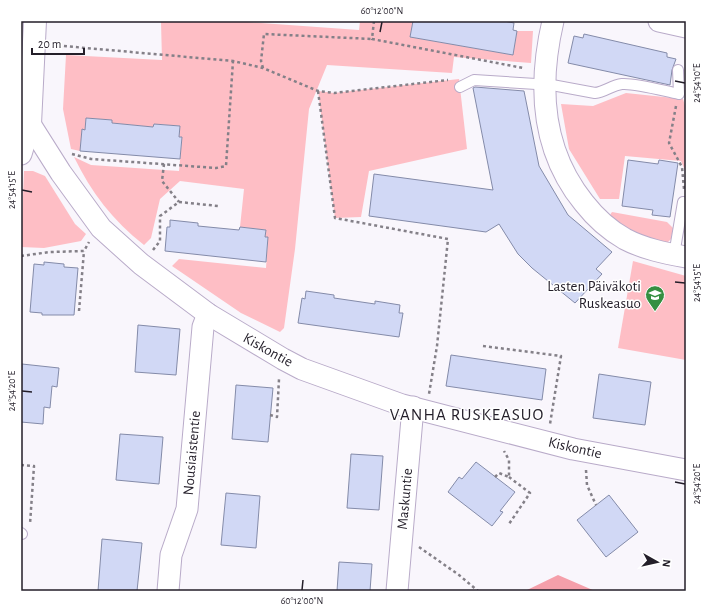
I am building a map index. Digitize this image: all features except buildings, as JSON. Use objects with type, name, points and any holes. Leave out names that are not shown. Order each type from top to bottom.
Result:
[{"type":"street","points":[[21,154],[30,124],[35,21]]},
{"type":"street","points":[[553,21],[545,77],[550,136],[556,157],[570,186],[606,225],[624,238],[646,248],[680,256]]},
{"type":"street","points":[[659,21],[686,27]]},
{"type":"street","name":"Kiskontie","points":[[30,124],[61,173],[101,228],[141,264],[208,314],[283,359],[302,369],[402,405],[421,403],[502,432],[588,452],[686,470]]},
{"type":"street","name":"Nousiaistentie","points":[[168,591],[171,555],[187,508],[203,327],[208,314]]},
{"type":"street","name":"Maskuntie","points":[[397,591],[402,539],[421,403]]},
{"type":"lane","points":[[460,87],[474,80],[545,77],[596,92],[601,92],[611,86],[624,84],[679,94],[678,70]]},
{"type":"lane","points":[[680,256],[683,202]]},
{"type":"path","points":[[372,39],[374,21]]},
{"type":"path","points":[[263,68],[261,62],[264,34],[372,39],[514,67],[545,77]]},
{"type":"path","points":[[34,46],[62,45],[233,61],[263,68],[318,91],[334,93],[459,79],[460,87]]},
{"type":"path","points":[[68,153],[91,159],[216,168],[226,166],[233,61]]},
{"type":"path","points":[[318,91],[335,218],[448,239],[437,346],[421,403]]},
{"type":"path","points":[[679,94],[669,143],[682,167],[684,176],[683,202]]},
{"type":"path","points":[[164,164],[162,181],[179,202]]},
{"type":"path","points":[[141,264],[160,241],[160,216],[179,202],[218,206]]},
{"type":"path","points":[[79,311],[84,251],[92,236],[101,228]]},
{"type":"path","points":[[21,256],[50,252],[84,251]]},
{"type":"path","points":[[483,346],[561,356],[547,442]]},
{"type":"path","points":[[270,415],[277,417],[280,372],[283,359]]},
{"type":"path","points":[[502,432],[500,445],[509,460],[509,476]]},
{"type":"path","points":[[588,452],[585,464],[587,485],[596,506]]},
{"type":"path","points":[[21,465],[34,466],[30,524],[22,534]]},
{"type":"path","points":[[495,477],[499,473],[509,476],[530,493],[509,524]]},
{"type":"path","points":[[402,539],[414,544],[459,575],[478,591]]},
{"type":"shaded area","points":[[247,21],[359,30],[360,21],[413,21],[410,37],[513,55],[517,31],[533,31],[531,63],[454,57],[452,73],[327,65],[309,109],[295,249],[284,328],[280,332],[241,313],[172,266],[179,259],[266,268],[268,238],[265,237],[266,230],[240,227],[244,189],[180,181],[160,199],[151,238],[144,245],[122,226],[95,194],[74,157],[91,165],[179,171],[182,138],[179,137],[180,126],[154,124],[153,127],[112,123],[112,120],[86,118],[85,130],[82,130],[80,151],[71,149],[63,109],[66,55],[162,60],[161,22]]},
{"type":"shaded area","points":[[459,79],[467,149],[369,171],[361,217],[335,218],[318,91],[334,93]]},
{"type":"shaded area","points":[[626,93],[683,99],[686,109],[686,173],[681,161],[625,156],[619,199],[600,199],[569,149],[561,104],[593,106]]},
{"type":"shaded area","points":[[24,171],[33,171],[45,176],[75,224],[86,234],[81,241],[44,248],[21,247]]},
{"type":"shaded area","points":[[612,212],[667,222],[673,228],[671,239],[666,244],[643,236],[616,220],[610,215]]},
{"type":"shaded area","name":"Lasten Päiväkoti Ruskeasuo","points":[[633,261],[686,276],[686,360],[618,348]]},
{"type":"shaded area","points":[[558,575],[595,591],[525,591]]},
{"type":"place","name":"Lasten Päiväkoti Ruskeasuo","points":[[655,312]]},
{"type":"district","name":"VANHA RUSKEASUO","points":[[467,414]]}]
